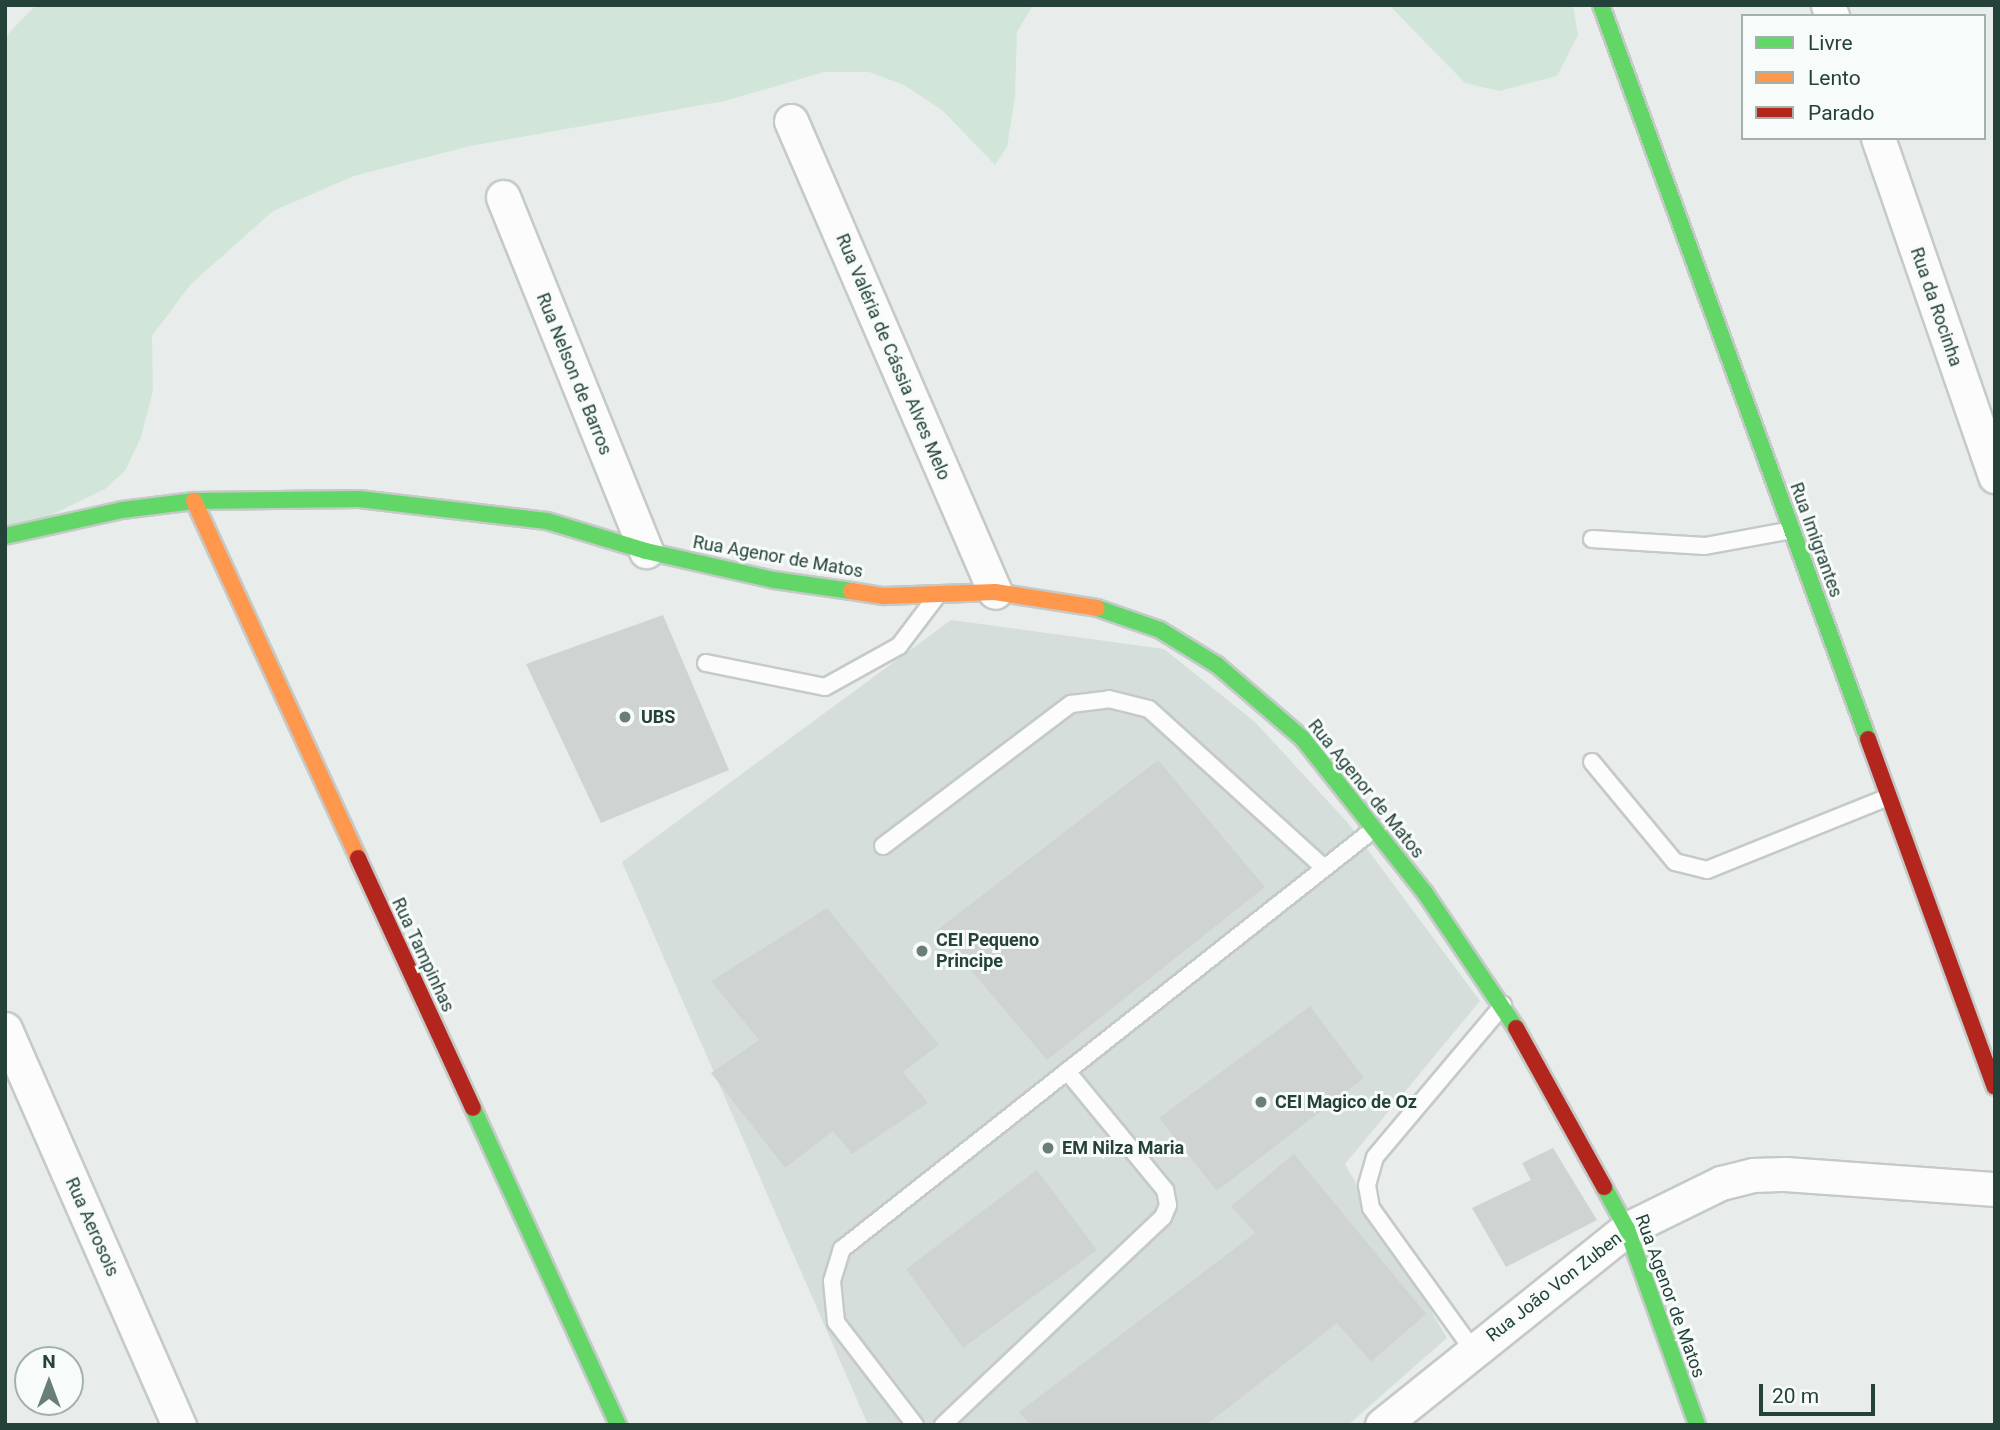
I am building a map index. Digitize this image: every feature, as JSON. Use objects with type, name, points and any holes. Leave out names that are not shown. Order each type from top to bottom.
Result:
[{"type":"street","name":"Rua Imigrantes","points":[[1601,5],[1995,1087]]},
{"type":"street","name":"Rua Valéria de Cássia Alves Melo","points":[[791,121],[995,592]]},
{"type":"street","name":"Rua da Rocinha","points":[[1879,140],[1995,476]]},
{"type":"street","name":"Rua Nelson de Barros","points":[[503,197],[646,551]]},
{"type":"street","name":"Rua Agenor de Matos","points":[[5,536],[122,510],[194,501],[359,499],[547,521],[646,551],[774,580],[884,596],[995,592],[1088,605],[1160,630],[1217,665],[1303,739],[1425,892],[1503,1005],[1627,1229],[1697,1425]]},
{"type":"street","name":"Rua Tampinhas","points":[[194,501],[618,1425]]},
{"type":"street","name":"Rua Aerosois","points":[[5,1029],[178,1425]]},
{"type":"street","name":"Rua João Von Zuben","points":[[1382,1425],[1627,1229],[1721,1183],[1753,1175],[1785,1174],[1995,1189]]},
{"type":"lane","points":[[1592,539],[1705,546],[1792,530]]},
{"type":"lane","points":[[706,663],[825,687],[899,646],[939,594]]},
{"type":"lane","points":[[883,846],[1071,704],[1109,699],[1149,709],[1323,867]]},
{"type":"lane","points":[[1592,762],[1675,862],[1707,870],[1889,797]]},
{"type":"lane","points":[[915,1425],[836,1322],[832,1280],[842,1249],[1374,829]]},
{"type":"lane","points":[[1473,1350],[1371,1208],[1367,1185],[1375,1157],[1503,1005]]},
{"type":"lane","points":[[943,1425],[1163,1217],[1168,1205],[1165,1190],[1068,1071]]},
{"type":"shaded area","points":[[951,620],[1164,649],[1255,722],[1348,823],[1480,1001],[1345,1164],[1447,1338],[1348,1425],[868,1425],[622,862]]},
{"type":"green space","points":[[36,5],[1033,5],[1017,32],[1015,97],[1007,147],[995,165],[942,110],[904,85],[869,72],[824,72],[725,101],[470,146],[354,176],[273,211],[191,284],[152,336],[153,391],[141,437],[125,471],[105,489],[35,523],[5,529],[5,37]]},
{"type":"green space","points":[[1389,5],[1573,5],[1578,35],[1557,76],[1499,91],[1465,83]]},
{"type":"building","points":[[663,615],[729,770],[601,823],[526,664]]},
{"type":"building","points":[[1158,760],[1265,887],[1047,1060],[937,930]]},
{"type":"building","points":[[827,908],[939,1045],[903,1072],[928,1103],[852,1154],[833,1131],[785,1168],[711,1073],[759,1040],[711,981]]},
{"type":"building","points":[[1310,1006],[1364,1078],[1217,1191],[1159,1118]]},
{"type":"building","points":[[1553,1148],[1597,1220],[1506,1267],[1472,1208],[1531,1180],[1522,1163]]},
{"type":"building","points":[[1294,1154],[1426,1314],[1371,1362],[1337,1323],[1206,1425],[1031,1425],[1019,1412],[1255,1233],[1231,1206]]},
{"type":"building","points":[[1037,1170],[1097,1250],[963,1348],[906,1269]]},
{"type":"traffic: fast","points":[[1601,5],[1868,739]]},
{"type":"traffic: fast","points":[[5,536],[122,510],[194,501],[359,499],[547,521],[646,551],[774,580],[851,591]]},
{"type":"traffic: fast","points":[[1097,608],[1160,630],[1217,665],[1303,739],[1425,893],[1516,1028]]},
{"type":"traffic: fast","points":[[473,1108],[618,1425]]},
{"type":"traffic: fast","points":[[1604,1187],[1627,1229],[1697,1425]]},
{"type":"traffic: slow","points":[[194,501],[358,858]]},
{"type":"traffic: slow","points":[[851,591],[884,596],[995,592],[1097,608]]},
{"type":"traffic: jam","points":[[1868,739],[1995,1087]]},
{"type":"traffic: jam","points":[[358,858],[473,1108]]},
{"type":"traffic: jam","points":[[1516,1028],[1604,1187]]},
{"type":"place","name":"UBS","points":[[625,717]]},
{"type":"place","name":"CEI Pequeno Principe","points":[[922,951]]},
{"type":"place","name":"CEI Magico de Oz","points":[[1261,1102]]},
{"type":"place","name":"EM Nilza Maria","points":[[1048,1148]]}]
